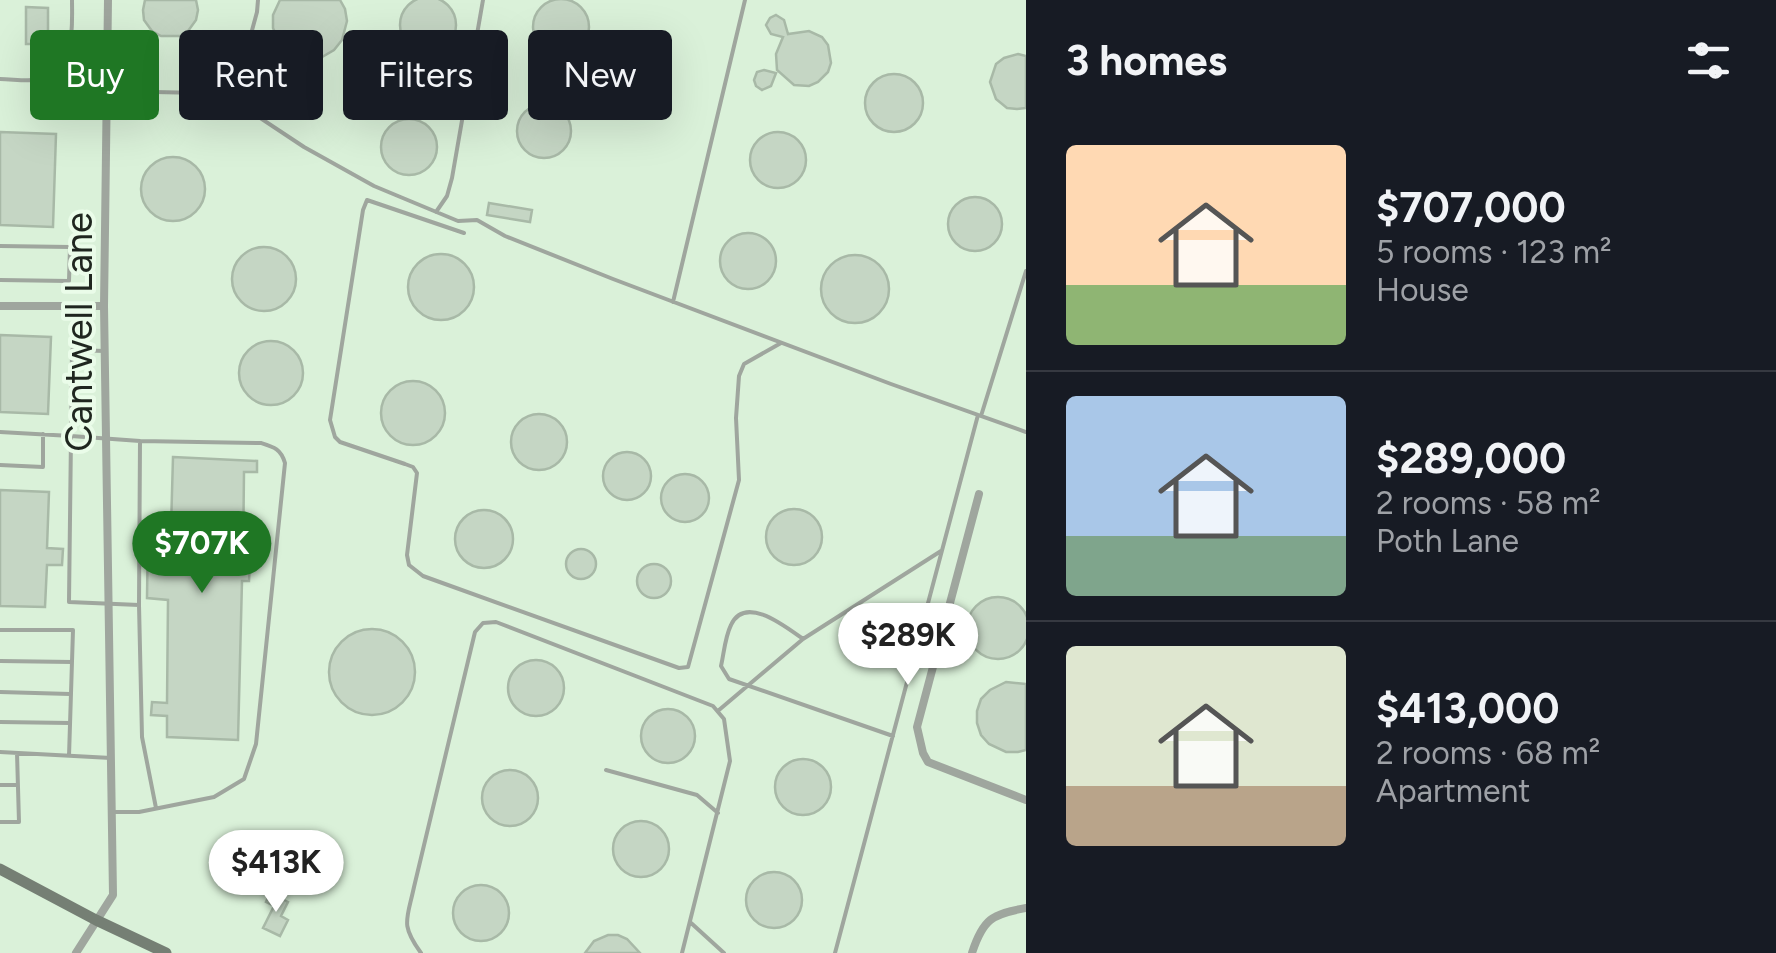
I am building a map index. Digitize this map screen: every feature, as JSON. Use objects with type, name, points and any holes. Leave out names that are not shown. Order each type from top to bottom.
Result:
[{"type":"street","name":"Cantwell Lane","points":[[108,0],[108,30]]},
{"type":"street","name":"Cantwell Lane","points":[[76,953],[113,896],[104,306],[107,120]]},
{"type":"street","points":[[0,306],[104,306]]},
{"type":"street","points":[[979,494],[917,727],[928,762],[1026,800]]},
{"type":"street","points":[[0,868],[166,953]]},
{"type":"street","points":[[972,953],[978,935],[996,914],[1026,908]]},
{"type":"lane","points":[[0,79],[42,79],[58,72],[67,58],[72,0]]},
{"type":"lane","points":[[253,30],[258,0]]},
{"type":"lane","points":[[436,212],[447,196],[452,178],[483,0]]},
{"type":"lane","points":[[674,302],[745,0]]},
{"type":"lane","points":[[263,120],[374,186],[458,221],[477,220],[505,236],[674,302],[1026,432]]},
{"type":"lane","points":[[464,233],[367,200],[362,210],[330,420],[335,437],[405,464],[417,473],[407,555],[409,565],[423,576],[678,668],[688,667],[739,480],[739,376],[744,364],[781,343]]},
{"type":"lane","points":[[0,246],[70,247],[70,281],[0,280]]},
{"type":"lane","points":[[835,953],[942,551],[1026,272]]},
{"type":"lane","points":[[105,351],[72,350],[69,602],[139,605]]},
{"type":"lane","points":[[0,432],[140,441],[261,443],[275,448],[285,463],[256,744],[244,780],[214,797],[139,812],[112,812]]},
{"type":"lane","points":[[0,466],[43,466],[43,434]]},
{"type":"lane","points":[[140,441],[142,736],[156,808]]},
{"type":"lane","points":[[719,710],[802,639],[942,551]]},
{"type":"lane","points":[[802,639],[748,611],[731,625],[721,666],[728,679],[893,736]]},
{"type":"lane","points":[[421,953],[406,926],[475,632],[483,623],[496,622],[719,710],[730,761],[682,953]]},
{"type":"lane","points":[[0,630],[73,630],[69,756]]},
{"type":"lane","points":[[0,661],[72,662]]},
{"type":"lane","points":[[0,692],[71,694]]},
{"type":"lane","points":[[0,722],[70,723]]},
{"type":"lane","points":[[0,752],[111,758]]},
{"type":"lane","points":[[0,822],[19,822],[18,753]]},
{"type":"lane","points":[[606,770],[696,794],[718,813]]},
{"type":"lane","points":[[0,785],[18,785]]},
{"type":"lane","points":[[690,922],[724,953]]},
{"type":"shaded area","points":[[0,0],[1026,0],[1026,953],[0,953]]},
{"type":"building","points":[[417,-1],[439,-1],[454,14],[455,30],[401,30],[402,14]]},
{"type":"building","points":[[145,0],[196,0],[198,10],[189,30],[179,30],[179,36],[161,36],[144,20]]},
{"type":"building","points":[[280,0],[340,0],[347,21],[342,40],[323,56],[323,30],[274,30],[273,15]]},
{"type":"building","points":[[550,1],[572,1],[587,16],[588,30],[534,30],[535,16]]},
{"type":"building","points":[[26,7],[48,8],[48,30],[30,30],[30,44],[26,44]]},
{"type":"building","points":[[776,15],[784,20],[788,34],[809,31],[828,45],[831,63],[818,82],[794,85],[777,70],[776,54],[783,37],[771,34],[766,25]]},
{"type":"building","points":[[1018,54],[1026,56],[1026,108],[1007,108],[996,99],[990,82],[996,64]]},
{"type":"building","points":[[757,72],[776,73],[771,86],[762,90],[754,80]]},
{"type":"building","points":[[894,74],[914,83],[923,103],[914,123],[894,132],[874,123],[865,103],[874,83]]},
{"type":"building","points":[[528,110],[528,120],[569,121],[569,141],[554,156],[534,156],[519,141],[519,121]]},
{"type":"building","points":[[398,121],[420,121],[435,136],[435,158],[420,173],[398,173],[383,158],[383,136]]},
{"type":"building","points":[[0,132],[56,134],[53,227],[0,225]]},
{"type":"building","points":[[778,132],[798,140],[806,160],[798,180],[778,188],[758,180],[750,160],[758,140]]},
{"type":"building","points":[[173,157],[195,167],[205,189],[195,211],[173,221],[151,211],[141,189],[151,167]]},
{"type":"building","points":[[975,197],[994,205],[1002,224],[994,243],[975,251],[956,243],[948,224],[956,205]]},
{"type":"building","points":[[489,203],[532,210],[530,222],[487,215]]},
{"type":"building","points":[[748,233],[768,241],[776,261],[768,281],[748,289],[728,281],[720,261],[728,241]]},
{"type":"building","points":[[264,247],[287,256],[296,279],[287,302],[264,311],[241,302],[232,279],[241,256]]},
{"type":"building","points":[[441,254],[464,264],[474,287],[464,310],[441,320],[418,310],[408,287],[418,264]]},
{"type":"building","points":[[855,255],[868,257],[879,265],[887,276],[887,302],[879,313],[868,321],[855,323],[842,321],[831,313],[823,302],[821,289],[823,276],[831,265],[842,257]]},
{"type":"building","points":[[0,335],[51,337],[48,414],[0,412]]},
{"type":"building","points":[[271,341],[293,351],[303,373],[293,395],[271,405],[249,395],[239,373],[249,351]]},
{"type":"building","points":[[413,381],[436,390],[445,413],[436,436],[413,445],[390,436],[381,413],[390,390]]},
{"type":"building","points":[[539,414],[559,422],[567,442],[559,462],[539,470],[519,462],[511,442],[519,422]]},
{"type":"building","points":[[627,452],[644,459],[651,476],[644,493],[627,500],[610,493],[603,476],[610,459]]},
{"type":"building","points":[[173,457],[257,461],[257,472],[244,472],[243,563],[250,564],[249,581],[242,581],[238,740],[167,737],[167,716],[151,715],[152,702],[167,703],[168,600],[147,598],[148,527],[171,528]]},
{"type":"building","points":[[685,474],[702,481],[709,498],[702,515],[685,522],[668,515],[661,498],[668,481]]},
{"type":"building","points":[[0,490],[49,492],[47,548],[63,549],[62,565],[47,565],[45,607],[0,606]]},
{"type":"building","points":[[794,509],[814,517],[822,537],[814,557],[794,565],[774,557],[766,537],[774,517]]},
{"type":"building","points":[[484,510],[505,518],[513,539],[505,560],[484,568],[463,560],[455,539],[463,518]]},
{"type":"building","points":[[581,549],[592,553],[596,564],[592,575],[581,579],[570,575],[566,564],[570,553]]},
{"type":"building","points":[[654,564],[666,569],[671,581],[666,593],[654,598],[642,593],[637,581],[642,569]]},
{"type":"building","points":[[998,597],[1020,606],[1026,616],[1026,640],[1020,650],[998,659],[976,650],[967,628],[976,606]]},
{"type":"building","points":[[372,629],[389,632],[403,641],[412,655],[412,689],[403,703],[389,712],[372,715],[355,712],[341,703],[332,689],[329,672],[332,655],[341,641],[355,632]]},
{"type":"building","points":[[536,660],[556,668],[564,688],[556,708],[536,716],[516,708],[508,688],[516,668]]},
{"type":"building","points":[[1006,682],[1026,684],[1026,750],[1018,752],[1006,752],[989,744],[977,723],[981,699]]},
{"type":"building","points":[[668,709],[687,717],[695,736],[687,755],[668,763],[649,755],[641,736],[649,717]]},
{"type":"building","points":[[803,759],[823,767],[831,787],[823,807],[803,815],[783,807],[775,787],[783,767]]},
{"type":"building","points":[[510,770],[530,778],[538,798],[530,818],[510,826],[490,818],[482,798],[490,778]]},
{"type":"building","points":[[641,821],[661,829],[669,849],[661,869],[641,877],[621,869],[613,849],[621,829]]},
{"type":"building","points":[[774,872],[794,880],[802,900],[794,920],[774,928],[754,920],[746,900],[754,880]]},
{"type":"building","points":[[481,885],[501,893],[509,913],[501,933],[481,941],[461,933],[453,913],[461,893]]},
{"type":"building","points":[[270,893],[288,902],[281,916],[288,920],[280,936],[263,928],[274,906],[266,902]]},
{"type":"building","points":[[608,935],[627,939],[640,953],[585,953],[594,941]]}]
